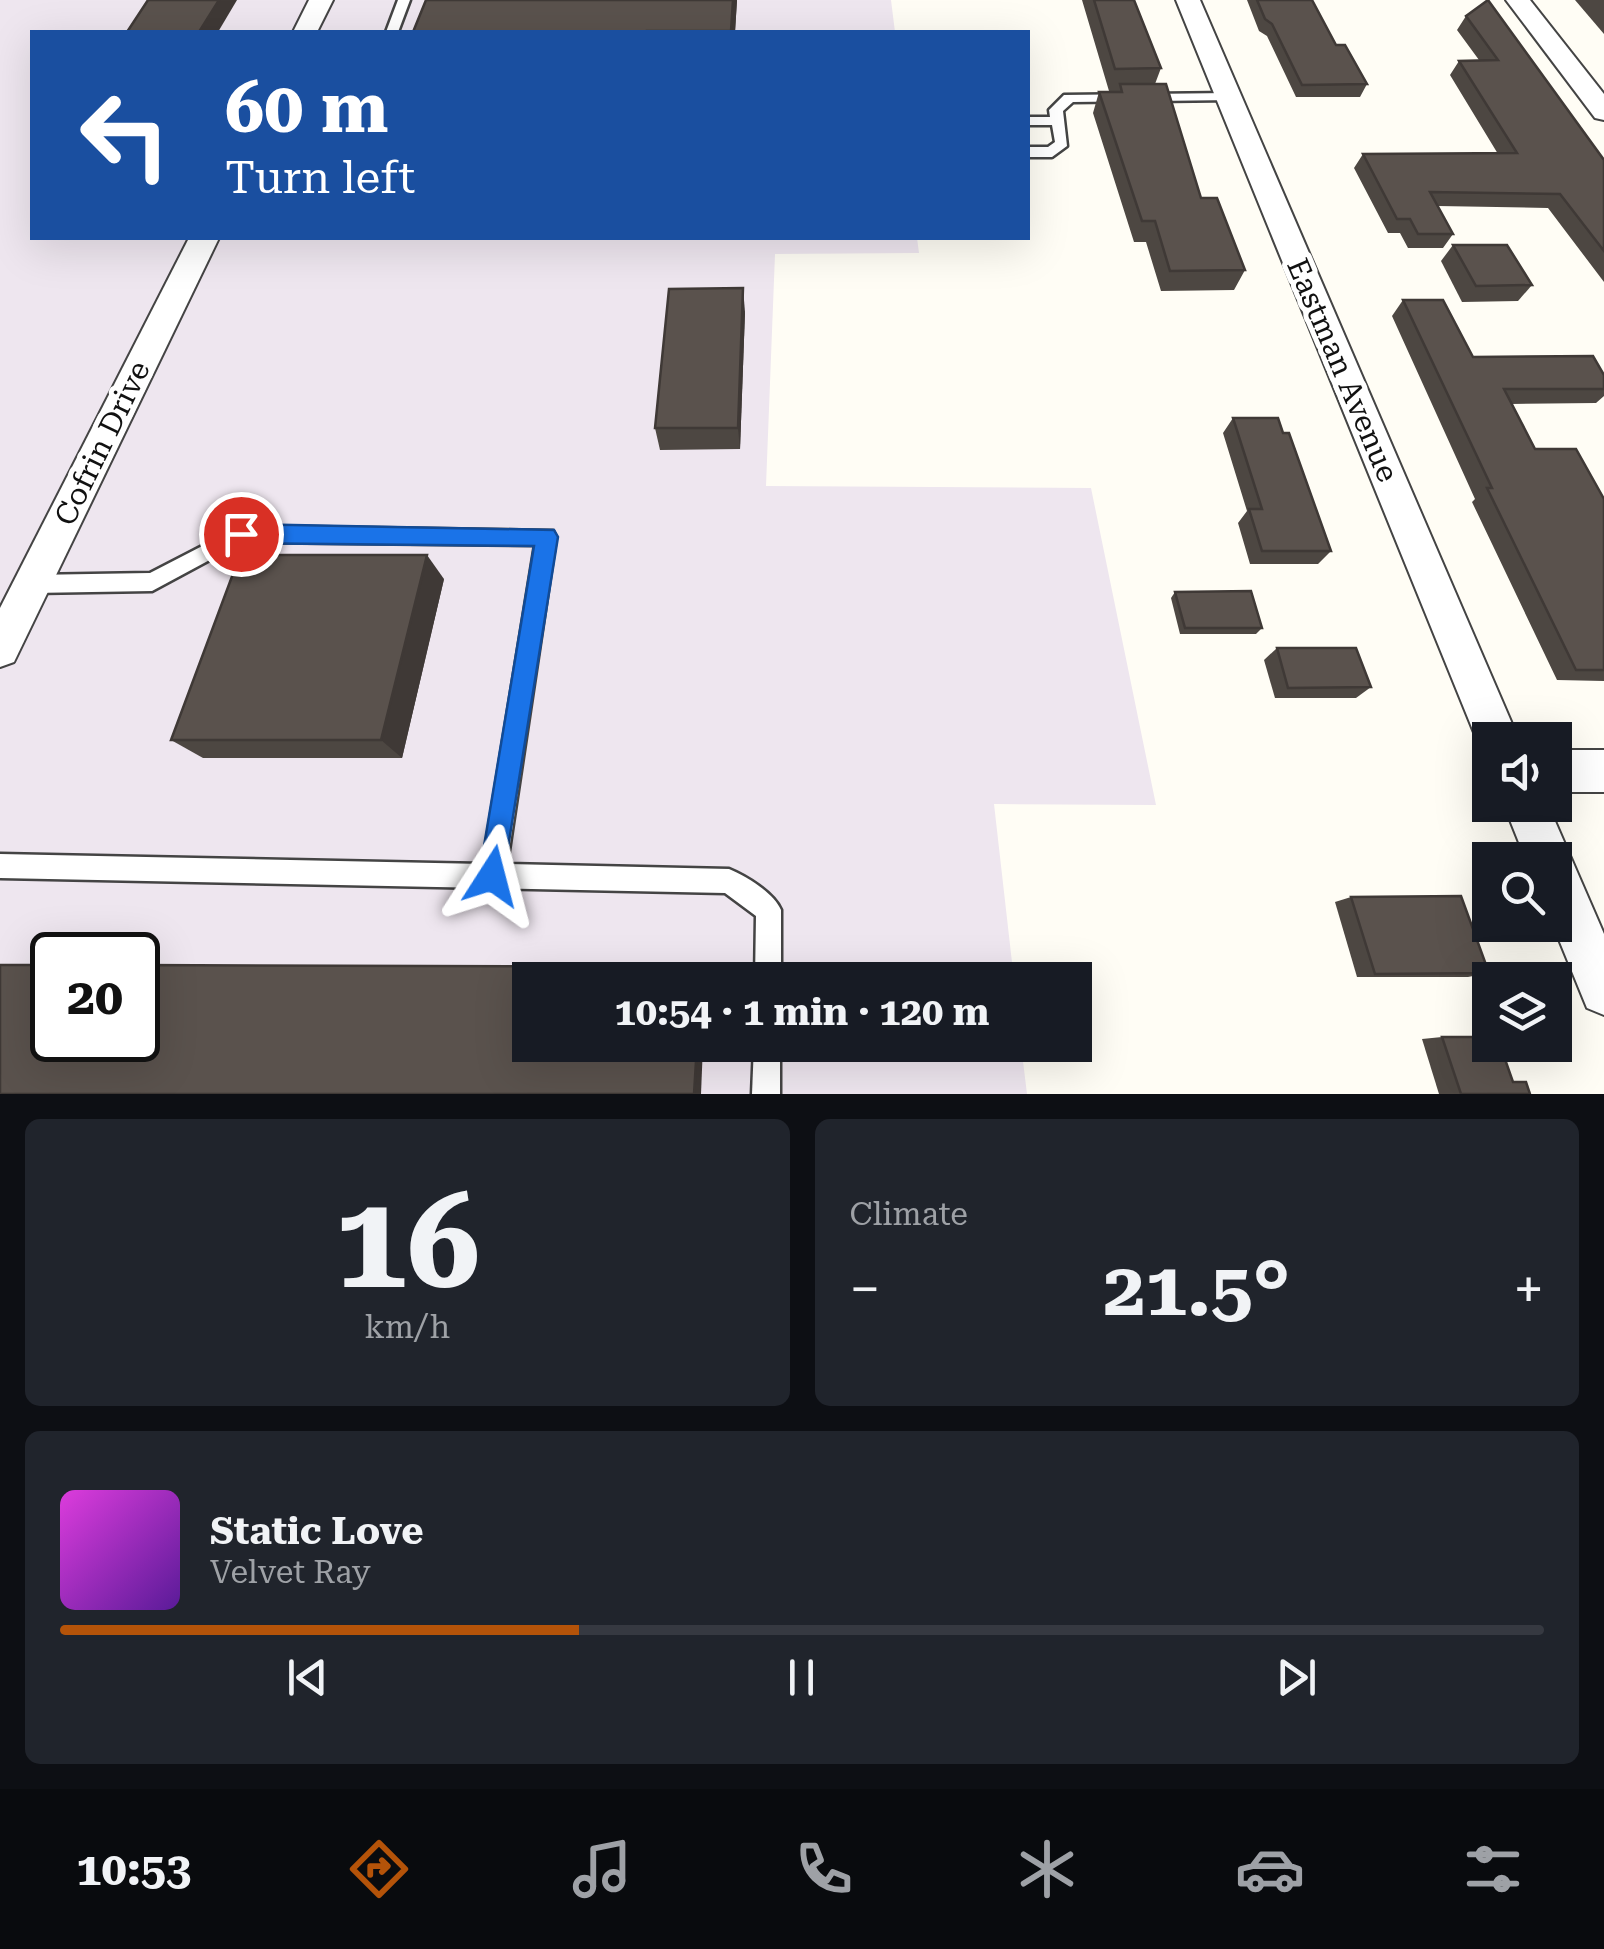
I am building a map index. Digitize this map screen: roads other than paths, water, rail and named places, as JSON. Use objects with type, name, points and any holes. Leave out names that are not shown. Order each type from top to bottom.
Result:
[{"type":"street","points":[[306,30],[321,0]]},
{"type":"street","name":"Eastman Avenue","points":[[1188,0],[1490,722]]},
{"type":"street","points":[[1518,0],[1604,112]]},
{"type":"street","name":"Cofrin Drive","points":[[0,648],[203,240]]},
{"type":"street","points":[[1572,771],[1604,771]]},
{"type":"street","points":[[1572,915],[1604,991]]},
{"type":"lane","points":[[393,30],[404,0]]},
{"type":"lane","points":[[1030,152],[1052,152],[1062,143],[1056,110],[1069,98],[1228,97]]},
{"type":"lane","points":[[1030,121],[1058,121]]},
{"type":"lane","points":[[32,584],[152,582],[241,534],[546,537],[492,876]]},
{"type":"lane","points":[[0,866],[730,880],[769,910],[768,962]]},
{"type":"lane","points":[[766,1094],[767,1062]]}]
